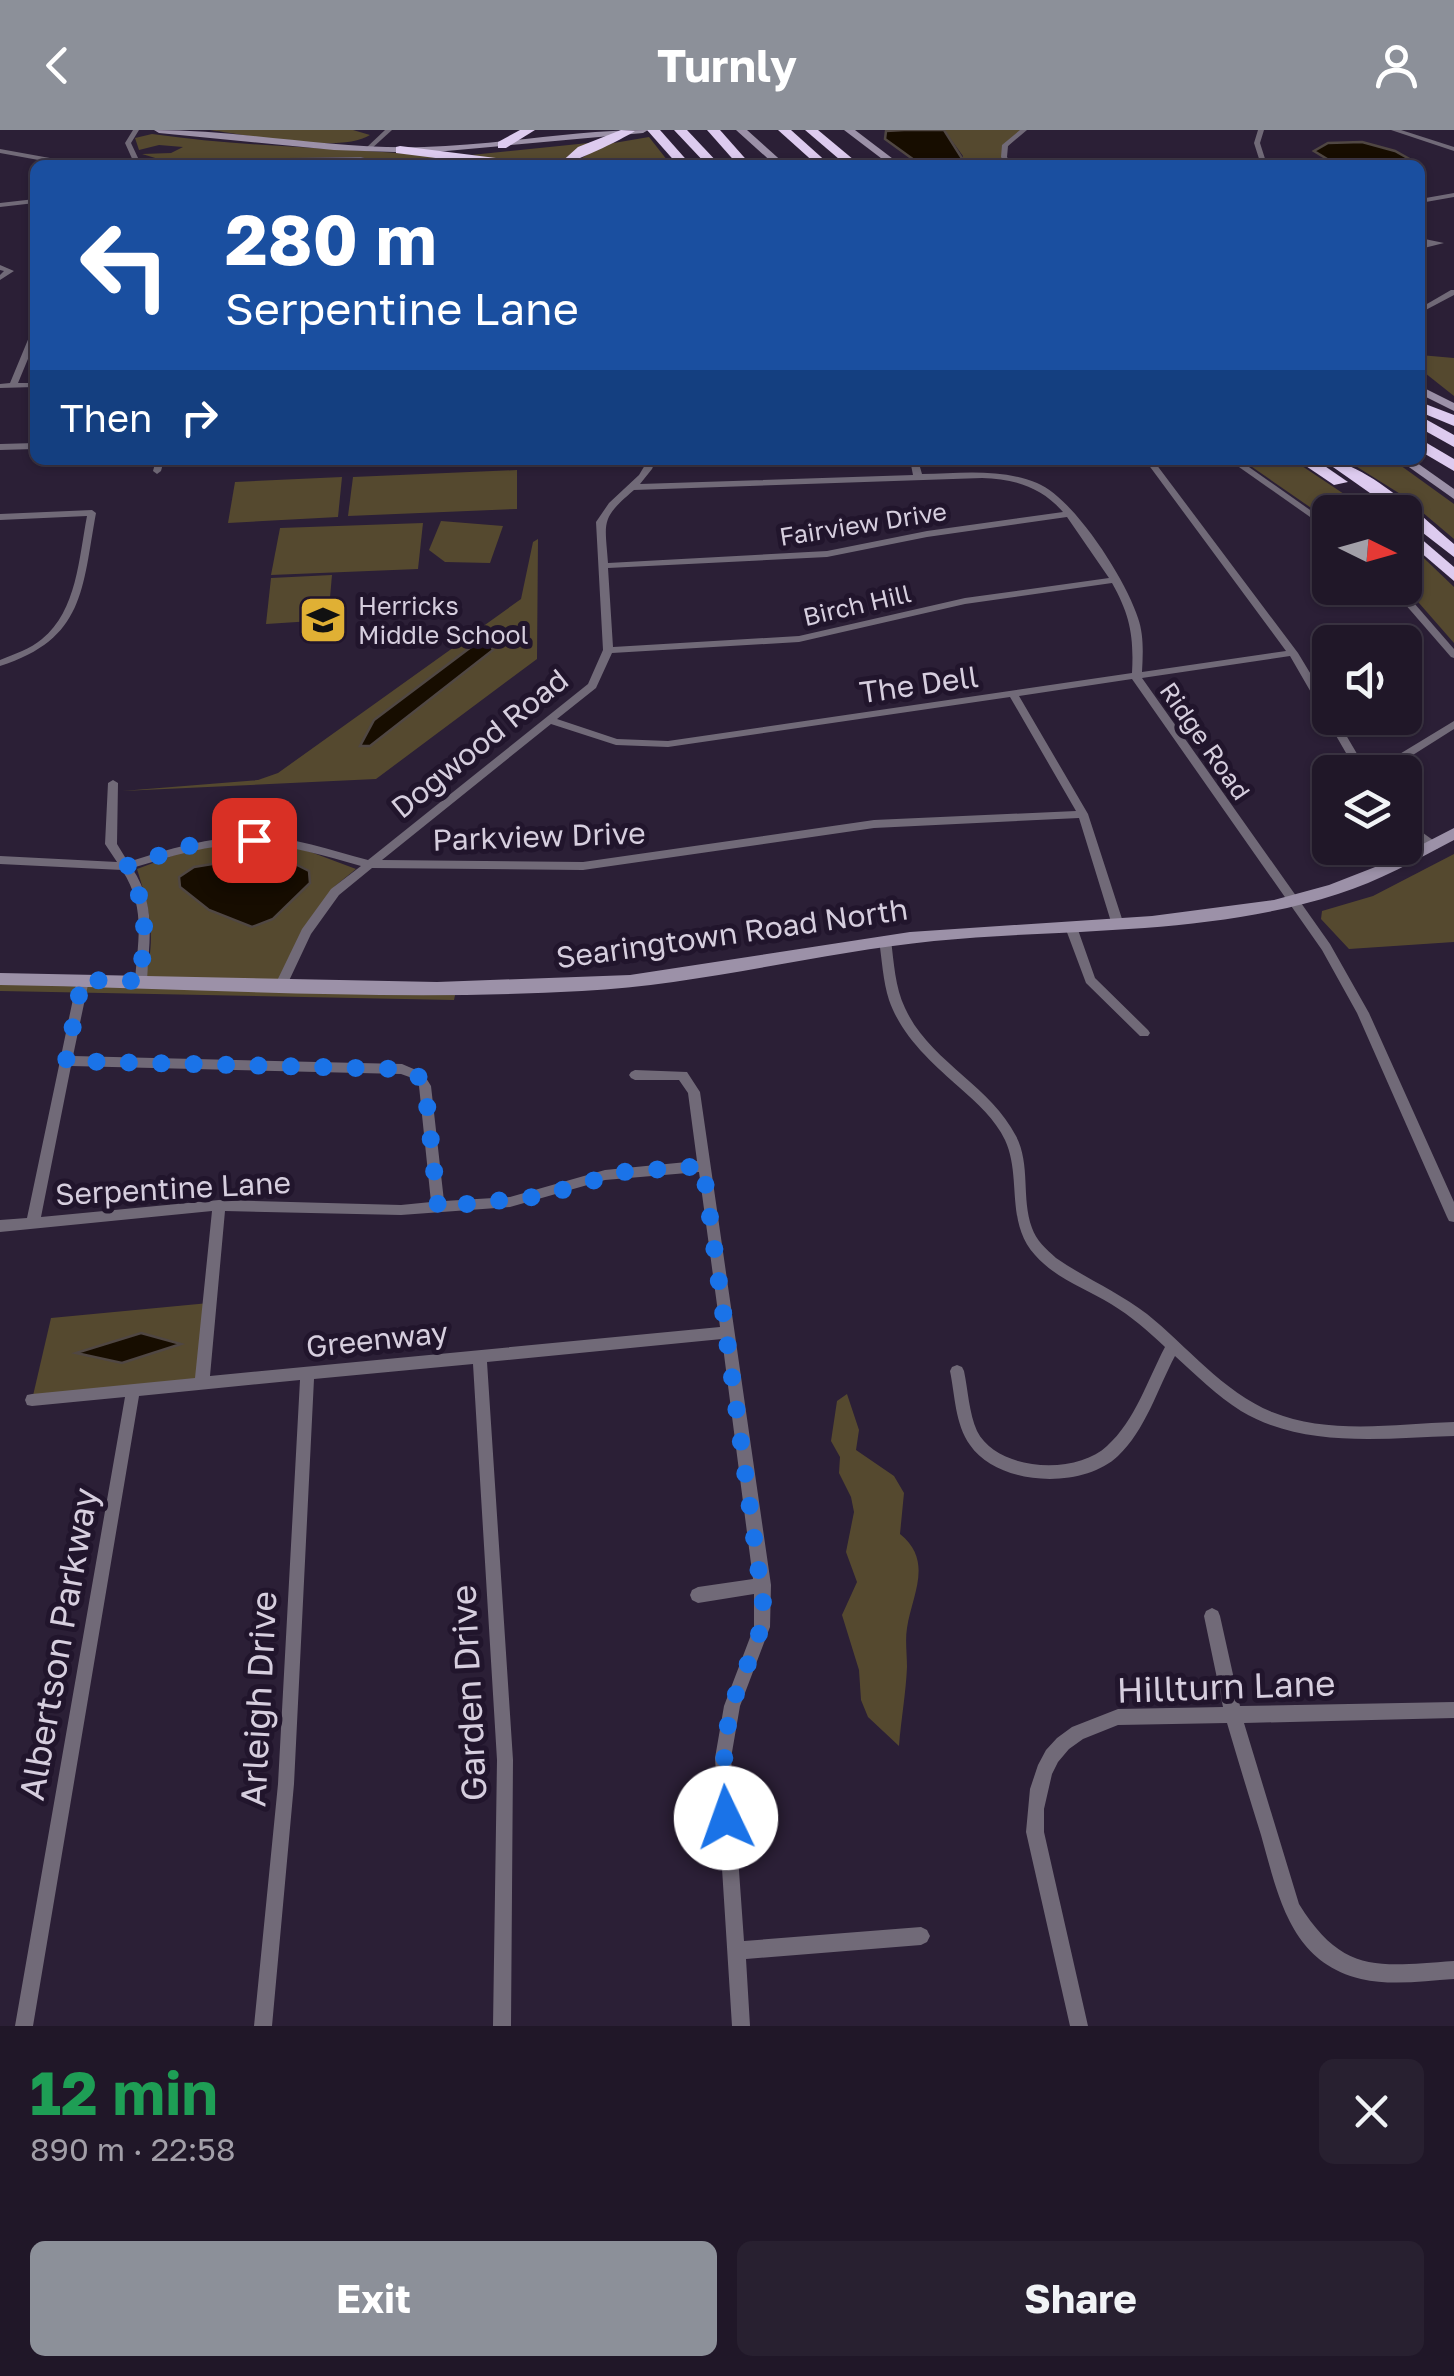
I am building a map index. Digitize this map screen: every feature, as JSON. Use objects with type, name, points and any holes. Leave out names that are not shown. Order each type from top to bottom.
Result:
[{"type":"highway","points":[[502,145],[529,130]]},
{"type":"highway","points":[[570,160],[582,150],[630,130]]},
{"type":"highway","points":[[654,130],[679,160]]},
{"type":"highway","points":[[680,130],[709,160]]},
{"type":"highway","points":[[714,130],[741,160]]},
{"type":"highway","points":[[784,130],[818,160]]},
{"type":"highway","points":[[811,130],[848,160]]},
{"type":"highway","points":[[668,148],[673,160]]},
{"type":"highway","points":[[400,150],[480,160]]},
{"type":"highway","points":[[1425,408],[1454,421]]},
{"type":"highway","points":[[1425,424],[1454,442]]},
{"type":"highway","points":[[1425,447],[1454,466]]},
{"type":"highway","points":[[1312,465],[1358,495]]},
{"type":"highway","points":[[1338,465],[1398,505],[1454,552]]},
{"type":"highway","points":[[1422,546],[1454,576]]},
{"type":"main road","points":[[159,130],[364,154],[502,145],[630,130]]},
{"type":"main road","points":[[742,130],[775,160]]},
{"type":"main road","points":[[849,130],[889,160]]},
{"type":"main road","points":[[1425,392],[1454,408]]},
{"type":"main road","points":[[1412,465],[1454,495]]},
{"type":"main road","name":"Searingtown Road North","points":[[0,979],[281,985],[586,985],[885,940],[1118,925],[1295,903],[1372,879],[1454,833]]},
{"type":"street","points":[[136,130],[128,143],[136,160]]},
{"type":"street","points":[[364,154],[389,130]]},
{"type":"street","points":[[1006,160],[1006,144],[1024,130]]},
{"type":"street","points":[[1261,130],[1258,142],[1263,160]]},
{"type":"street","points":[[1394,130],[1454,149]]},
{"type":"street","points":[[0,151],[49,160]]},
{"type":"street","points":[[228,160],[364,154],[377,160]]},
{"type":"street","points":[[1425,199],[1454,190]]},
{"type":"street","points":[[0,205],[30,202]]},
{"type":"street","points":[[1425,240],[1454,242]]},
{"type":"street","points":[[1425,246],[1440,242]]},
{"type":"street","points":[[0,267],[10,270],[0,278]]},
{"type":"street","points":[[1425,308],[1454,292]]},
{"type":"street","points":[[13,386],[30,344]]},
{"type":"street","points":[[0,386],[30,385]]},
{"type":"street","points":[[0,447],[30,446]]},
{"type":"street","points":[[608,650],[599,532],[604,514],[648,465]]},
{"type":"street","points":[[915,465],[918,477]]},
{"type":"street","points":[[1153,465],[1293,653],[1312,684]]},
{"type":"street","points":[[1240,465],[1312,515]]},
{"type":"street","name":"Ridge Road","points":[[632,487],[982,475],[1016,479],[1050,494],[1070,514],[1133,618],[1137,679],[1295,903],[1364,1013],[1454,1216]]},
{"type":"street","points":[[0,516],[92,513],[66,624],[36,650],[0,663]]},
{"type":"street","name":"Fairview Drive","points":[[602,566],[827,554],[927,534],[1070,514]]},
{"type":"street","name":"Birch Hill","points":[[608,650],[800,639],[965,601],[1113,580]]},
{"type":"street","points":[[1411,605],[1454,655]]},
{"type":"street","name":"Dogwood Road","points":[[281,985],[316,915],[369,864],[553,721],[592,686],[608,650]]},
{"type":"street","name":"The Dell","points":[[553,721],[616,742],[668,744],[1137,679],[1293,653]]},
{"type":"street","points":[[1014,696],[1083,814],[1118,925]]},
{"type":"street","points":[[1406,755],[1454,724]]},
{"type":"street","points":[[113,783],[108,828],[111,844],[127,866],[145,910],[141,981]]},
{"type":"street","name":"Parkview Drive","points":[[0,860],[127,866],[188,846],[254,840],[304,846],[369,864],[584,866],[874,824],[1083,814]]},
{"type":"street","points":[[1422,837],[1433,846]]},
{"type":"street","points":[[1071,927],[1090,980],[1144,1033]]},
{"type":"street","points":[[885,940],[890,983],[910,1026],[996,1115],[1016,1143],[1022,1169],[1024,1224],[1034,1246],[1130,1309],[1234,1398],[1272,1419],[1306,1427],[1454,1430]]},
{"type":"street","points":[[34,1222],[82,980]]},
{"type":"street","points":[[66,1061],[402,1069],[418,1076],[425,1086],[438,1207]]},
{"type":"street","points":[[635,1075],[676,1074],[688,1078],[694,1092],[763,1585],[762,1627],[732,1706],[724,1758],[741,2026]]},
{"type":"street","name":"Serpentine Lane","points":[[0,1226],[219,1205],[438,1207],[542,1196],[622,1172],[703,1166]]},
{"type":"street","points":[[202,1384],[219,1205]]},
{"type":"street","name":"Greenway","points":[[32,1400],[726,1332]]},
{"type":"street","points":[[957,1371],[972,1436],[982,1450],[1017,1468],[1054,1470],[1088,1466],[1111,1453],[1173,1346]]},
{"type":"street","name":"Garden Drive","points":[[480,1358],[505,1760],[502,2026]]},
{"type":"street","name":"Arleigh Drive","points":[[263,2026],[286,1784],[307,1374]]},
{"type":"street","name":"Albertson Parkway","points":[[24,2026],[133,1391]]},
{"type":"street","points":[[698,1594],[763,1585]]},
{"type":"street","points":[[1212,1616],[1233,1714],[1291,1908],[1304,1934],[1318,1949],[1350,1970],[1381,1975],[1454,1970]]},
{"type":"street","name":"Hillturn Lane","points":[[1079,2026],[1034,1832],[1034,1798],[1041,1774],[1059,1745],[1092,1724],[1118,1717],[1454,1710]]},
{"type":"street","points":[[736,1951],[921,1936]]},
{"type":"shaded area","points":[[210,130],[353,130],[370,135],[338,143],[316,143]]},
{"type":"shaded area","points":[[944,130],[1024,130],[1004,150],[1007,160],[962,160],[963,156]]},
{"type":"shaded area","points":[[944,130],[963,160],[914,160],[885,139],[886,131]]},
{"type":"shaded area","points":[[152,134],[476,160],[162,160],[142,154],[171,153],[183,147],[159,145],[139,150],[135,138]]},
{"type":"shaded area","points":[[649,137],[667,160],[579,160],[602,145]]},
{"type":"shaded area","points":[[598,142],[567,160],[499,160],[471,155]]},
{"type":"shaded area","points":[[1362,142],[1411,160],[1329,160],[1314,151],[1328,143]]},
{"type":"shaded area","points":[[1425,355],[1454,358],[1454,396],[1425,373]]},
{"type":"shaded area","points":[[1249,465],[1300,465],[1346,495],[1312,495],[1312,509]]},
{"type":"shaded area","points":[[1354,465],[1400,465],[1454,504],[1454,539],[1422,512],[1422,495],[1402,495]]},
{"type":"shaded area","points":[[517,470],[517,509],[348,516],[353,477]]},
{"type":"shaded area","points":[[342,477],[338,517],[228,523],[235,482]]},
{"type":"shaded area","points":[[441,521],[503,526],[490,563],[445,562],[429,550]]},
{"type":"shaded area","points":[[423,523],[418,569],[271,575],[280,528]]},
{"type":"shaded area","points":[[538,539],[537,659],[376,779],[122,791],[258,780],[278,773],[521,599],[533,542]]},
{"type":"shaded area","points":[[1422,556],[1454,587],[1454,643],[1421,605]]},
{"type":"shaded area","points":[[332,575],[328,620],[266,624],[271,578]]},
{"type":"shaded area","points":[[488,640],[493,650],[370,746],[360,746],[374,720],[475,644]]},
{"type":"shaded area","points":[[237,843],[300,848],[356,869],[335,886],[281,983],[457,986],[454,1000],[0,991],[0,978],[144,980],[150,924],[137,869],[188,850]]},
{"type":"shaded area","points":[[1454,854],[1454,942],[1349,949],[1321,919],[1322,911],[1373,896]]},
{"type":"shaded area","points":[[243,859],[289,861],[309,871],[310,883],[273,919],[252,927],[209,910],[180,887],[179,877],[194,867]]},
{"type":"shaded area","points":[[209,1303],[202,1384],[32,1400],[51,1318]]},
{"type":"shaded area","points":[[141,1333],[181,1344],[122,1363],[76,1353]]},
{"type":"shaded area","points":[[847,1394],[859,1430],[856,1450],[894,1476],[904,1493],[900,1534],[916,1555],[918,1567],[906,1633],[899,1746],[868,1717],[842,1615],[857,1582],[846,1552],[854,1512],[839,1473],[840,1457],[831,1441],[837,1401]]},
{"type":"place","name":"Herricks Middle School","points":[[323,620]]},
{"type":"route","points":[[254,840],[188,846],[127,866],[138,884],[145,910],[141,981],[82,980],[66,1061],[402,1069],[418,1076],[425,1086],[438,1207],[542,1196],[622,1172],[703,1166],[762,1568],[764,1610],[758,1642],[728,1724],[724,1758],[726,1818]]}]
